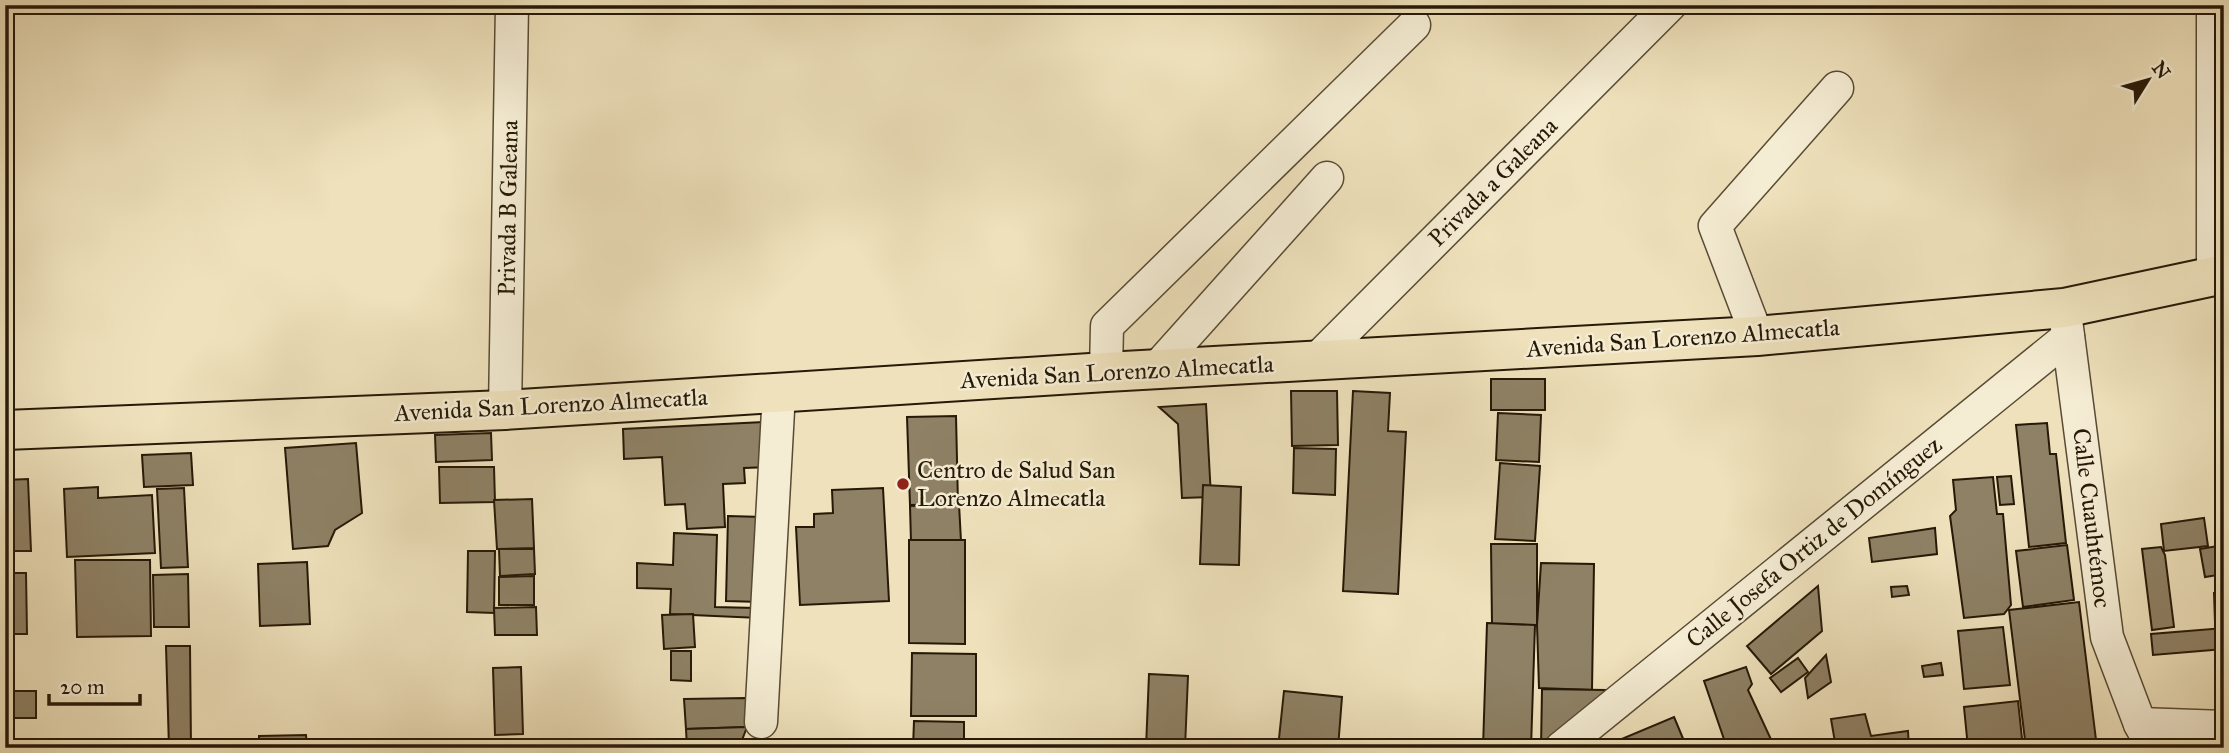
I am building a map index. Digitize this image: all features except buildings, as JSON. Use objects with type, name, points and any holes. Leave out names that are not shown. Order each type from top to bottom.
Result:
[{"type":"main road","name":"Avenida San Lorenzo Almecatla","points":[[5,430],[505,410],[1317,359],[2066,322],[2218,275]]},
{"type":"street","name":"Privada B Galeana","points":[[505,410],[512,5]]},
{"type":"street","name":"Privada a Galeana","points":[[1317,359],[1670,5]]},
{"type":"street","points":[[2213,5],[2218,275]]},
{"type":"street","points":[[1106,372],[1107,326],[1414,25]]},
{"type":"street","points":[[1757,336],[1715,226],[1837,88]]},
{"type":"street","points":[[1156,369],[1327,178]]},
{"type":"street","name":"Calle Cuauhtémoc","points":[[2066,322],[2107,637],[2147,736]]},
{"type":"street","name":"Calle Josefa Ortiz de Domínguez","points":[[1560,748],[2066,322]]},
{"type":"street","points":[[761,722],[779,392]]},
{"type":"street","points":[[2147,736],[2224,727]]},
{"type":"place","name":"Centro de Salud San Lorenzo Almecatla","points":[[903,484]]}]
